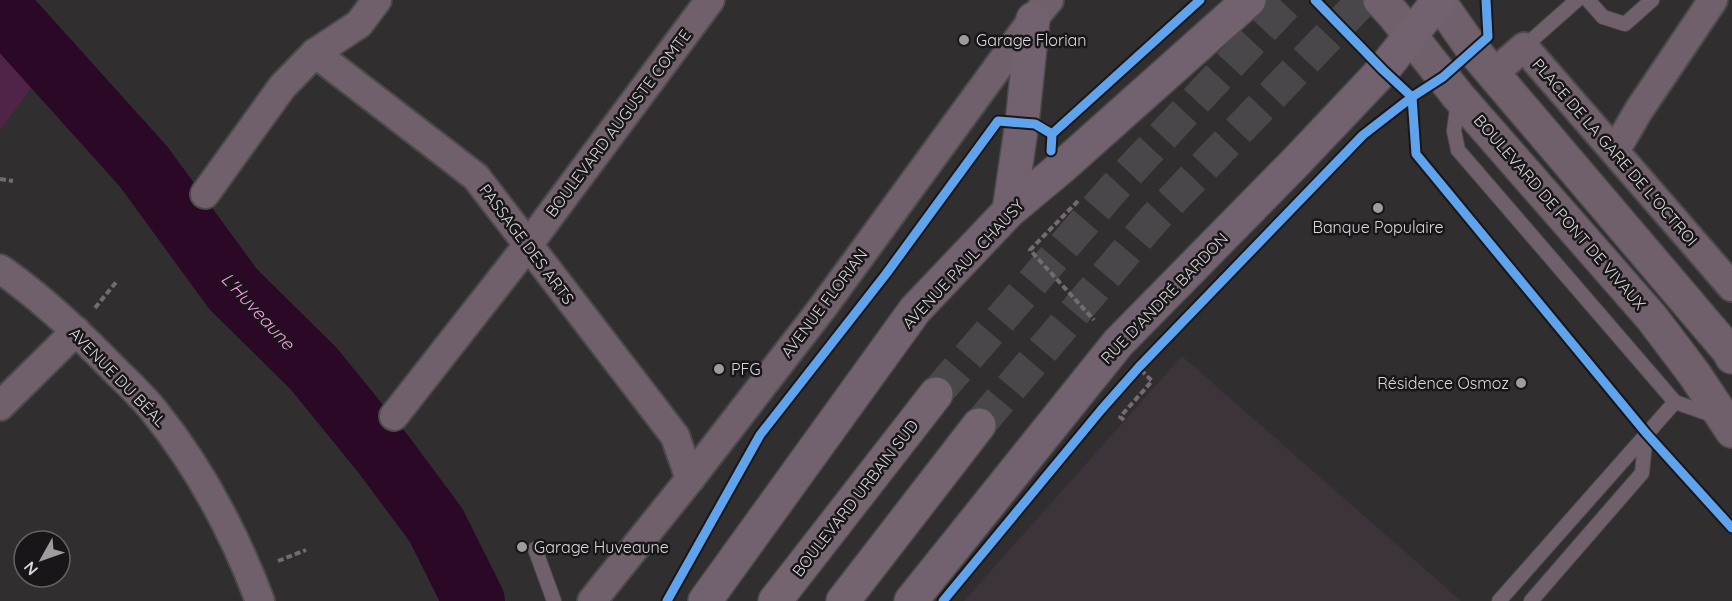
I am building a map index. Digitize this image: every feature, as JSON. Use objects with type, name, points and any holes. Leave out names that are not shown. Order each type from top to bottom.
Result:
[{"type":"highway","name":"BOULEVARD URBAIN SUD","points":[[775,601],[936,394]]},
{"type":"highway","points":[[843,601],[979,425]]},
{"type":"main road","name":"AVENUE PAUL CHAUSY","points":[[705,601],[915,310],[1009,211],[1063,166],[1249,0]]},
{"type":"main road","name":"RUE D'ANDRÉ BARDON","points":[[911,601],[1118,343],[1383,70],[1439,0]]},
{"type":"main road","points":[[1009,211],[1041,10]]},
{"type":"street","points":[[205,194],[282,87],[315,53],[359,24],[377,0]]},
{"type":"street","name":"BOULEVARD AUGUSTE COMTE","points":[[394,416],[528,245],[710,0]]},
{"type":"street","name":"BOULEVARD DE PONT DE VIVAUX","points":[[1380,0],[1458,96],[1652,318],[1729,419]]},
{"type":"street","points":[[1439,0],[1473,50],[1732,357]]},
{"type":"street","points":[[1615,151],[1639,110],[1713,0]]},
{"type":"street","name":"AVENUE FLORIAN","points":[[592,601],[823,307],[1041,10]]},
{"type":"street","name":"PLACE DE LA GARE DE L'OCTROI","points":[[1494,73],[1524,47],[1732,286]]},
{"type":"street","name":"PASSAGE DES ARTS","points":[[315,53],[476,177],[675,436],[690,479]]},
{"type":"street","name":"AVENUE DU BÉAL","points":[[0,269],[23,284],[76,331],[152,409],[183,448],[214,499],[260,601]]},
{"type":"street","points":[[0,406],[76,331]]},
{"type":"lane","points":[[1524,47],[1577,0]]},
{"type":"lane","points":[[1588,0],[1603,16],[1625,24],[1652,0]]},
{"type":"lane","points":[[1458,96],[1454,131],[1458,150],[1675,402],[1729,419]]},
{"type":"lane","points":[[1508,598],[1646,433],[1675,402]]},
{"type":"lane","points":[[1531,601],[1642,473],[1646,433]]},
{"type":"lane","points":[[535,549],[554,601]]},
{"type":"path","points":[[0,179],[13,181]]},
{"type":"path","points":[[1085,194],[1030,250],[1098,323]]},
{"type":"path","points":[[1124,420],[1120,417],[1152,381],[1139,367]]},
{"type":"shaded area","points":[[0,44],[36,81],[0,130]]},
{"type":"shaded area","points":[[1182,356],[1461,601],[964,601]]},
{"type":"waterway","name":"L'Huveaune","points":[[0,7],[144,167],[233,289],[314,369],[384,455],[436,525],[474,601]]},
{"type":"tunnel","points":[[936,394],[1114,188],[1290,0]]},
{"type":"tunnel","points":[[979,425],[1153,220],[1363,0]]},
{"type":"cycle path","points":[[1051,151],[1052,134],[1200,0]]},
{"type":"cycle path","points":[[1315,0],[1412,97],[1416,154],[1646,433],[1732,528]]},
{"type":"cycle path","points":[[943,601],[1139,367],[1363,135],[1412,97],[1443,77],[1488,37],[1486,0]]},
{"type":"cycle path","points":[[667,601],[760,435],[886,274],[998,121],[1035,124],[1052,134]]},
{"type":"place","name":"Garage Florian","points":[[964,40]]},
{"type":"place","name":"Banque Populaire","points":[[1378,208]]},
{"type":"place","name":"PFG","points":[[719,369]]},
{"type":"place","name":"Résidence Osmoz","points":[[1521,383]]},
{"type":"place","name":"Garage Huveaune","points":[[522,547]]}]
